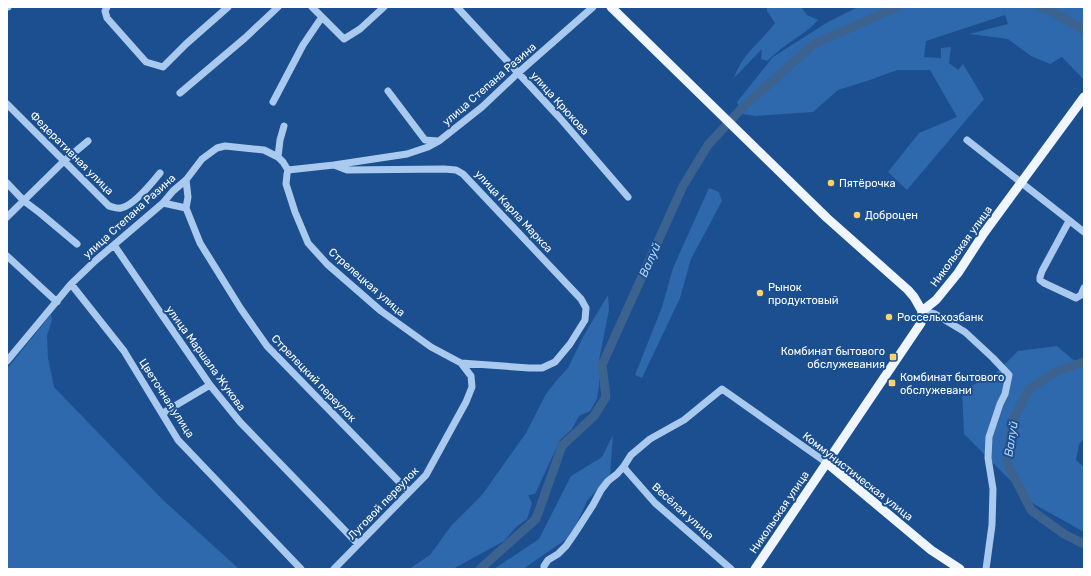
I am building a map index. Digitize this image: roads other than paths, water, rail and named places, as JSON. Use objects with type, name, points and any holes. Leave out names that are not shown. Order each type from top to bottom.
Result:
[{"type":"main road","points":[[611,7],[711,103],[827,218],[908,290],[914,297],[922,312]]},
{"type":"main road","name":"Никольская улица","points":[[755,569],[921,323],[922,312],[936,300],[958,273],[984,233],[1084,97]]},
{"type":"main road","name":"Коммунистическая улица","points":[[827,464],[931,550],[960,569]]},
{"type":"street","points":[[106,7],[105,11],[107,18],[146,62],[163,66],[228,7]]},
{"type":"street","points":[[180,93],[246,38],[278,7]]},
{"type":"street","points":[[312,7],[344,39],[360,29],[384,7]]},
{"type":"street","name":"улица Крюкова","points":[[457,7],[559,118],[628,197]]},
{"type":"street","name":"улица Степана Разина","points":[[288,170],[334,166],[408,154],[428,147],[439,141],[482,107],[593,7]]},
{"type":"street","points":[[273,102],[303,45],[322,17]]},
{"type":"street","points":[[388,91],[425,140],[439,141]]},
{"type":"street","name":"Федеративная улица","points":[[7,104],[109,206],[114,208],[126,207],[143,193],[160,173]]},
{"type":"street","points":[[284,126],[278,156],[288,170]]},
{"type":"street","points":[[967,140],[1084,232]]},
{"type":"street","points":[[7,217],[64,161],[88,141]]},
{"type":"street","name":"улица Степана Разина","points":[[7,361],[72,284],[95,261],[163,203],[173,191],[186,180],[202,159],[218,148],[225,146],[264,150],[278,156]]},
{"type":"street","name":"улица Карла Маркса","points":[[334,166],[347,170],[444,169],[456,170],[464,174],[581,299],[586,308],[585,320],[570,344],[555,362],[542,368],[461,363]]},
{"type":"street","name":"Стрелецкая улица","points":[[288,170],[286,184],[295,212],[308,243],[326,264],[381,311],[431,347],[461,363]]},
{"type":"street","name":"Стрелецкий переулок","points":[[186,180],[188,197],[186,208],[200,243],[241,309],[267,346],[409,492]]},
{"type":"street","points":[[7,183],[24,201],[77,244]]},
{"type":"street","points":[[163,203],[186,208]]},
{"type":"street","points":[[1069,221],[1040,277],[1040,280],[1076,298],[1080,295],[1084,288]]},
{"type":"street","name":"улица Маршала Жукова","points":[[114,245],[210,385],[240,422],[358,544]]},
{"type":"street","points":[[7,256],[57,302]]},
{"type":"street","name":"Цветочная улица","points":[[72,284],[124,351],[178,440],[301,569]]},
{"type":"street","points":[[922,312],[935,314],[966,332],[1009,375],[1005,394],[990,433],[988,458],[993,489],[992,525],[986,569]]},
{"type":"street","name":"Луговой переулок","points":[[334,569],[426,475],[466,402],[472,387],[471,376],[461,363]]},
{"type":"street","points":[[163,413],[210,385]]},
{"type":"street","name":"Коммунистическая улица","points":[[624,466],[631,455],[650,439],[684,420],[722,389],[827,464]]},
{"type":"street","points":[[544,569],[544,566],[548,560],[558,554],[566,546],[601,490],[624,466]]},
{"type":"street","name":"Весёлая улица","points":[[624,466],[655,503],[731,569]]},
{"type":"waterway","name":"Валуй","points":[[480,569],[536,519],[562,446],[594,416],[606,397],[602,365],[683,186],[708,145],[743,107],[814,44],[897,7]]},
{"type":"waterway","name":"Валуй","points":[[1040,7],[1053,12],[1084,30]]},
{"type":"waterway","name":"Валуй","points":[[1084,362],[1057,371],[1029,389],[1012,422],[1007,463],[1031,510],[1064,534],[1084,544]]},
{"type":"place","name":"Пятёрочка","points":[[831,183]]},
{"type":"place","name":"Доброцен","points":[[857,215]]},
{"type":"place","name":"Рынок продуктовый","points":[[760,293]]},
{"type":"place","name":"Россельхозбанк","points":[[889,317]]},
{"type":"place","name":"Комбинат бытового обслужевания","points":[[893,357]]},
{"type":"place","name":"Комбинат бытового обслужевани","points":[[892,383]]}]
